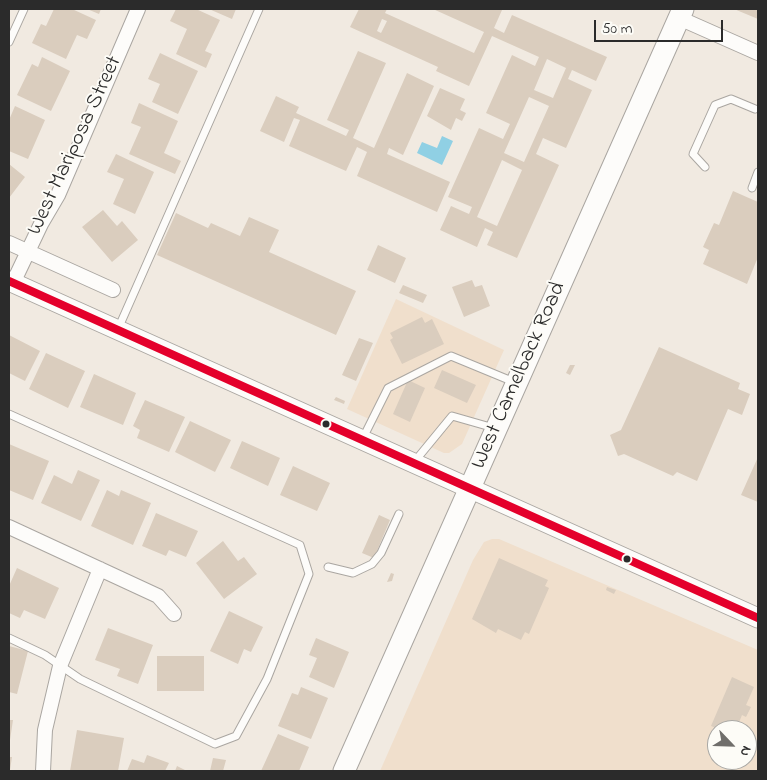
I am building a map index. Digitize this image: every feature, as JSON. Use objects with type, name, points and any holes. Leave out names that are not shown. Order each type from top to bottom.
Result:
[{"type":"main road","name":"West Camelback Road","points":[[344,771],[681,13]]},
{"type":"main road","points":[[11,282],[469,490],[758,618]]},
{"type":"street","name":"West Mariposa Street","points":[[11,282],[58,195],[138,9]]},
{"type":"street","points":[[681,13],[758,53]]},
{"type":"street","points":[[9,243],[113,290]]},
{"type":"street","points":[[9,527],[158,596],[174,614]]},
{"type":"street","points":[[43,771],[45,730],[60,666],[100,569]]},
{"type":"lane","points":[[9,42],[24,9]]},
{"type":"lane","points":[[117,330],[259,9]]},
{"type":"lane","points":[[705,167],[693,154],[715,105],[731,99],[755,108]]},
{"type":"lane","points":[[752,188],[758,172]]},
{"type":"lane","points":[[361,441],[388,388],[451,356],[517,383]]},
{"type":"lane","points":[[9,414],[300,546],[309,574],[267,679],[236,736],[215,744],[80,679],[46,655],[9,638]]},
{"type":"lane","points":[[413,464],[452,416],[497,428]]},
{"type":"lane","points":[[328,567],[353,573],[372,564],[381,553],[399,514]]},
{"type":"shaded area","points":[[396,299],[504,350],[462,444],[449,453],[444,453],[347,409]]},
{"type":"shaded area","points":[[499,539],[758,650],[758,771],[380,771],[473,560],[484,542]]},
{"type":"water","points":[[442,136],[453,141],[442,165],[417,153],[422,142],[437,148]]},
{"type":"building","points":[[54,9],[72,9],[96,20],[87,39],[77,35],[66,59],[32,43],[41,24],[46,26]]},
{"type":"building","points":[[87,9],[101,9],[99,14]]},
{"type":"building","points":[[176,9],[196,9],[220,20],[205,51],[212,54],[206,68],[176,54],[187,29],[170,21]]},
{"type":"building","points":[[209,9],[236,9],[232,19]]},
{"type":"building","points":[[359,9],[387,9],[385,13],[474,53],[484,32],[433,9],[499,9],[502,10],[494,28],[504,33],[512,15],[607,57],[596,81],[572,70],[568,79],[592,90],[566,148],[543,138],[536,154],[559,165],[517,258],[487,245],[493,232],[485,228],[477,247],[440,230],[451,206],[469,214],[472,207],[448,197],[479,128],[503,139],[510,124],[486,113],[512,55],[535,66],[539,57],[492,36],[469,86],[436,71],[438,67],[350,27]],"holes":[[[382,19],[387,21],[381,33],[377,31]],[[547,59],[566,68],[553,98],[534,90]],[[529,97],[549,106],[524,162],[504,153]],[[502,160],[522,170],[497,226],[477,217]]]},
{"type":"building","points":[[734,9],[758,9],[758,19]]},
{"type":"building","points":[[358,51],[386,63],[353,138],[374,148],[407,73],[434,86],[403,155],[389,148],[387,154],[450,182],[437,212],[357,176],[367,152],[357,147],[346,171],[289,146],[300,120],[294,118],[284,142],[260,131],[276,96],[299,107],[296,113],[346,136],[349,130],[327,120]]},
{"type":"building","points":[[160,53],[198,71],[178,114],[152,102],[160,84],[148,79]]},
{"type":"building","points":[[42,57],[70,71],[51,111],[17,95],[32,64],[38,67]]},
{"type":"building","points":[[440,88],[465,99],[460,110],[466,113],[462,121],[456,118],[451,130],[427,116]]},
{"type":"building","points":[[139,103],[178,121],[164,153],[181,161],[175,174],[129,154],[141,127],[131,123]]},
{"type":"building","points":[[15,106],[45,120],[28,159],[9,151],[9,120]]},
{"type":"building","points":[[116,154],[154,172],[135,214],[113,204],[124,179],[107,172]]},
{"type":"building","points":[[9,164],[25,177],[9,198]]},
{"type":"building","points":[[733,191],[758,202],[758,257],[747,284],[703,264],[709,250],[703,247],[714,223],[719,225]]},
{"type":"building","points":[[103,210],[117,226],[122,221],[138,240],[112,262],[82,227]]},
{"type":"building","points":[[176,213],[208,228],[211,223],[240,236],[249,217],[279,230],[269,252],[356,291],[336,335],[157,255]]},
{"type":"building","points":[[378,245],[406,258],[395,283],[367,270]]},
{"type":"building","points":[[472,280],[475,287],[482,285],[490,306],[464,317],[452,287]]},
{"type":"building","points":[[403,285],[427,295],[423,303],[399,293]]},
{"type":"building","points":[[422,317],[425,323],[432,319],[444,344],[402,364],[390,340],[393,338],[390,333]]},
{"type":"building","points":[[9,335],[40,351],[25,381],[9,373]]},
{"type":"building","points":[[359,338],[373,343],[356,381],[342,375]]},
{"type":"building","points":[[659,347],[740,383],[738,389],[750,394],[742,415],[728,409],[697,481],[677,472],[673,476],[624,454],[618,456],[610,435],[621,430]]},
{"type":"building","points":[[46,353],[85,371],[68,408],[29,389]]},
{"type":"building","points":[[570,365],[575,365],[570,375],[566,373]]},
{"type":"building","points":[[442,370],[476,385],[467,403],[434,388]]},
{"type":"building","points":[[94,374],[136,393],[123,425],[80,407]]},
{"type":"building","points":[[408,380],[425,388],[410,422],[393,414]]},
{"type":"building","points":[[336,397],[345,401],[344,404],[334,400]]},
{"type":"building","points":[[145,400],[185,417],[169,452],[137,438],[140,430],[133,426]]},
{"type":"building","points":[[190,421],[231,440],[215,472],[175,452]]},
{"type":"building","points":[[242,441],[280,458],[268,486],[230,468]]},
{"type":"building","points":[[9,444],[49,461],[33,500],[9,490]]},
{"type":"building","points":[[758,457],[758,502],[741,495]]},
{"type":"building","points":[[293,466],[330,483],[317,511],[280,495]]},
{"type":"building","points":[[78,470],[100,480],[81,521],[41,503],[54,475],[72,484]]},
{"type":"building","points":[[107,490],[119,496],[121,490],[151,503],[133,545],[91,526]]},
{"type":"building","points":[[156,513],[198,531],[186,557],[169,550],[166,556],[142,546]]},
{"type":"building","points":[[379,515],[390,520],[374,558],[362,553]]},
{"type":"building","points":[[223,541],[238,561],[244,557],[257,574],[224,599],[196,563]]},
{"type":"building","points":[[499,558],[548,580],[545,586],[549,588],[529,634],[525,632],[521,640],[498,629],[496,633],[472,619]]},
{"type":"building","points":[[17,568],[59,588],[45,619],[24,610],[20,618],[9,613],[9,586]]},
{"type":"building","points":[[391,573],[394,574],[392,581],[387,582]]},
{"type":"building","points":[[607,587],[616,590],[614,594],[606,590]]},
{"type":"building","points":[[229,611],[263,627],[251,652],[244,649],[238,664],[210,651]]},
{"type":"building","points":[[108,628],[153,645],[138,684],[117,676],[120,669],[95,660]]},
{"type":"building","points":[[316,638],[349,652],[334,688],[309,677],[317,658],[309,655]]},
{"type":"building","points":[[9,646],[28,651],[17,694],[9,692]]},
{"type":"building","points":[[157,656],[204,656],[204,691],[157,691]]},
{"type":"building","points":[[732,677],[754,687],[746,705],[751,707],[746,717],[742,715],[740,720],[714,720]]},
{"type":"building","points":[[301,687],[328,698],[311,739],[278,726],[292,693],[298,695]]},
{"type":"building","points":[[9,720],[13,720],[10,740],[9,740]]},
{"type":"building","points":[[77,730],[124,738],[118,771],[70,771]]},
{"type":"building","points":[[278,734],[309,747],[299,771],[261,771]]},
{"type":"building","points":[[147,755],[169,763],[165,771],[127,771],[132,759],[144,763]]},
{"type":"building","points":[[9,757],[12,757],[10,770],[9,770]]},
{"type":"building","points":[[213,758],[226,760],[223,771],[210,771]]},
{"type":"building","points":[[177,766],[187,771],[175,771]]},
{"type":"transit line","points":[[9,281],[758,618]]}]
